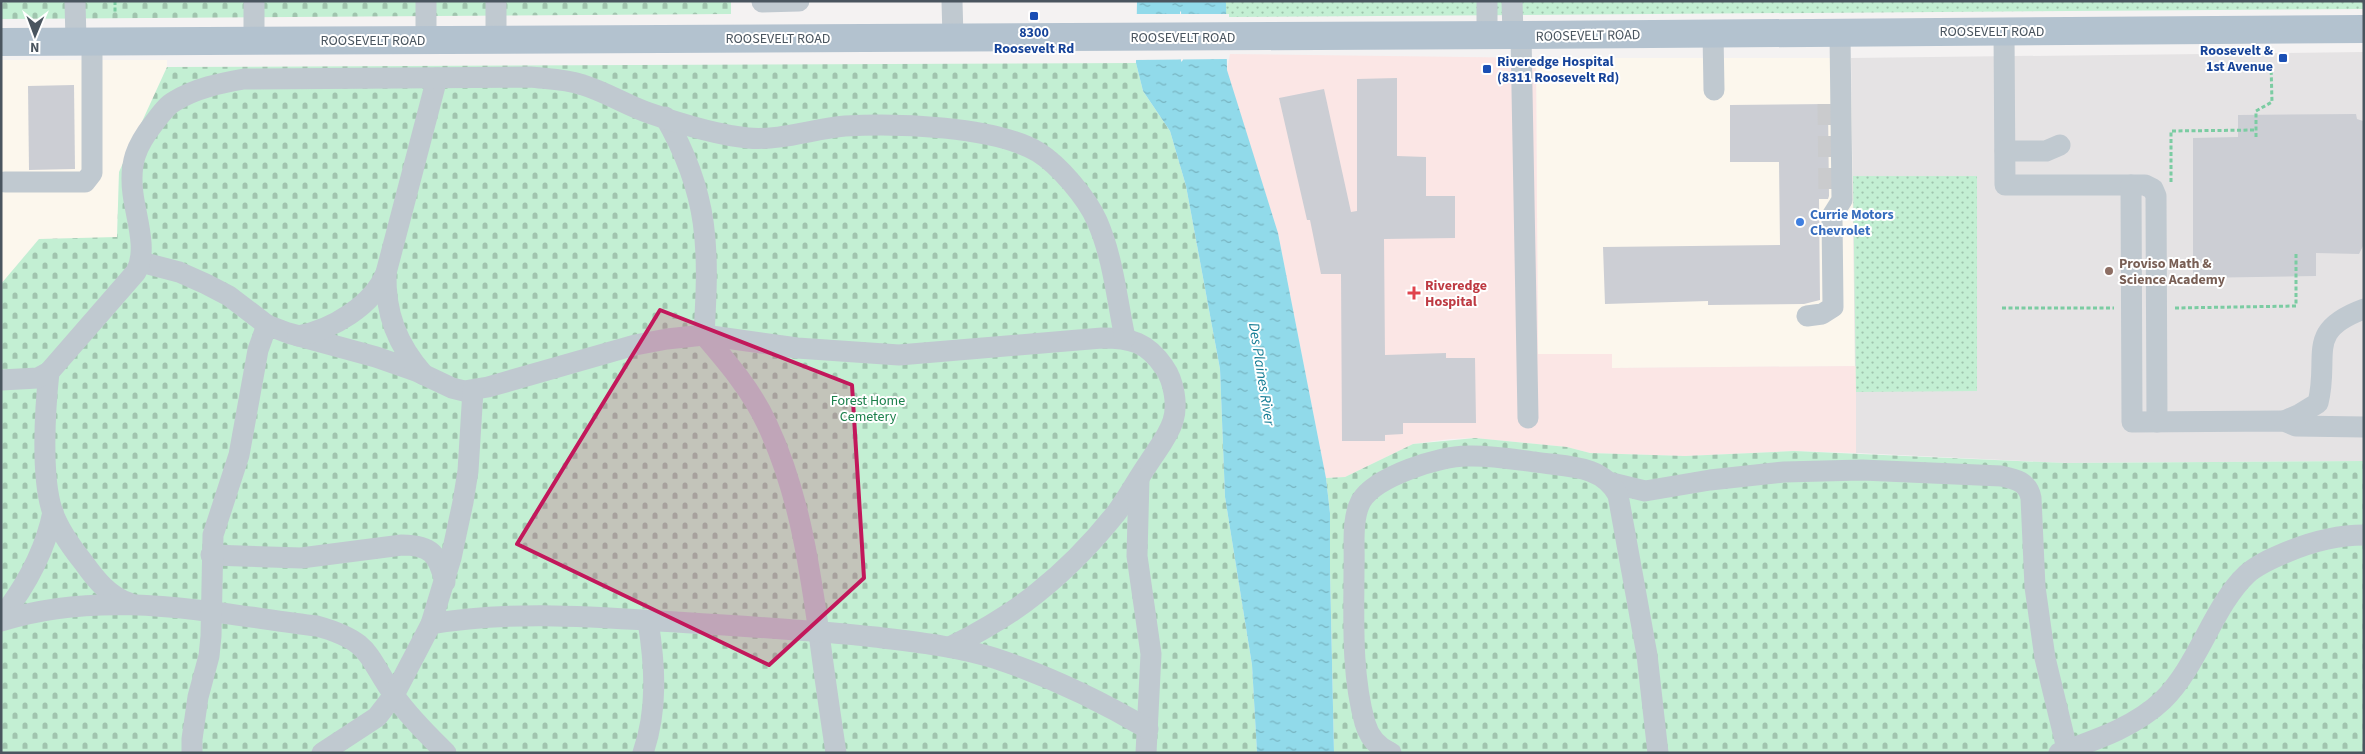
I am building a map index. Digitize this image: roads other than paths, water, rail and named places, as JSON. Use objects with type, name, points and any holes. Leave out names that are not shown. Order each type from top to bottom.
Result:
[{"type":"main road","name":"ROOSEVELT ROAD","points":[[1,42],[1507,36],[2364,29]]},
{"type":"lane","points":[[5,182],[85,182],[92,173],[84,41],[75,1]]},
{"type":"lane","points":[[254,1],[254,40]]},
{"type":"lane","points":[[426,1],[426,40]]},
{"type":"lane","points":[[496,1],[496,39]]},
{"type":"lane","points":[[762,2],[798,1]]},
{"type":"lane","points":[[952,1],[953,38]]},
{"type":"lane","points":[[1487,1],[1507,36]]},
{"type":"lane","points":[[1512,1],[1507,36],[1528,418]]},
{"type":"lane","points":[[2004,31],[2005,185],[2145,185],[2153,189],[2156,196],[2157,422]]},
{"type":"lane","points":[[1713,33],[1714,90]]},
{"type":"lane","points":[[1807,316],[1822,314],[1832,307],[1831,207],[1842,200],[1840,33]]},
{"type":"lane","points":[[1,380],[38,378],[49,372],[136,272],[141,262],[132,173],[134,157],[139,142],[174,101],[200,89],[224,82],[244,79],[530,77],[582,84],[664,118],[748,138],[767,139],[843,126],[876,125],[971,132],[1024,145],[1040,153],[1061,170],[1096,218],[1104,238],[1125,338]]},
{"type":"lane","points":[[298,336],[318,332],[331,326],[374,295],[381,286],[437,78]]},
{"type":"lane","points":[[664,118],[687,160],[701,209],[708,267],[704,335],[742,383],[766,422],[776,445],[803,529],[812,576],[818,632],[836,753]]},
{"type":"lane","points":[[2131,185],[2132,422],[2284,422],[2296,426],[2364,427]]},
{"type":"lane","points":[[141,262],[179,272],[206,284],[229,296],[267,325],[298,336],[376,357],[452,388],[473,390],[635,345],[704,335],[797,348],[899,354],[1125,338],[1142,345],[1157,356],[1168,373],[1174,392],[1175,408],[1173,422],[1140,476],[1117,512],[1063,571],[1009,613],[980,632],[950,647]]},
{"type":"lane","points":[[386,273],[388,310],[394,331],[406,353],[424,375]]},
{"type":"lane","points":[[2284,422],[2318,403],[2321,389],[2322,349],[2325,335],[2339,319],[2364,309]]},
{"type":"lane","points":[[192,753],[198,697],[209,656],[211,555],[217,522],[244,434],[258,350],[267,325]]},
{"type":"lane","points":[[49,372],[46,402],[47,482],[53,512],[75,552],[91,574],[107,591],[118,599],[130,604]]},
{"type":"lane","points":[[322,753],[377,717],[394,695],[431,624],[445,582],[468,471],[473,390]]},
{"type":"lane","points":[[1391,753],[1373,741],[1365,724],[1359,689],[1354,642],[1355,523],[1361,501],[1372,489],[1396,475],[1432,462],[1465,456],[1501,457],[1590,470],[1604,476],[1612,484],[1618,495],[1647,655],[1658,753]]},
{"type":"lane","points":[[1612,484],[1645,491],[1710,480],[1784,472],[1862,470],[2001,476],[2023,483],[2030,490],[2035,587],[2045,658],[2065,752],[2122,727],[2146,714],[2163,700],[2185,672],[2236,586],[2248,573],[2266,562],[2306,544],[2334,537],[2364,535]]},
{"type":"lane","points":[[1140,476],[1138,556],[1151,654],[1146,753]]},
{"type":"lane","points":[[1,618],[36,565],[50,530],[53,512]]},
{"type":"lane","points":[[211,555],[301,558],[402,545],[416,545],[433,553],[439,560],[445,582]]},
{"type":"lane","points":[[1,622],[31,612],[66,606],[130,604],[317,626],[339,632],[354,640],[369,653],[394,695],[418,726],[446,753]]},
{"type":"lane","points":[[431,624],[479,618],[590,617],[818,632],[950,647],[994,658],[1055,680],[1101,701],[1148,729]]},
{"type":"lane","points":[[643,753],[652,710],[655,680],[648,620]]},
{"type":"water","name":"Des Plaines River","points":[[1137,1],[1225,1],[1227,70],[1278,233],[1326,478],[1330,513],[1334,753],[1257,753],[1252,665],[1225,497],[1220,369],[1186,186],[1170,131],[1143,91],[1136,63]],"holes":[[[1181,11],[1183,60],[1181,62]]]},
{"type":"tunnel","points":[[1828,104],[1829,199]]},
{"type":"place","name":"8300 Roosevelt Rd","points":[[1034,16]]},
{"type":"place","name":"Roosevelt & 1st Avenue","points":[[2283,58]]},
{"type":"place","name":"Riveredge Hospital (8311 Roosevelt Rd)","points":[[1487,69]]},
{"type":"place","name":"Currie Motors Chevrolet","points":[[1800,222]]},
{"type":"place","name":"Proviso Math & Science Academy","points":[[2109,271]]},
{"type":"place","name":"Riveredge Hospital","points":[[1414,293]]},
{"type":"park label","name":"Forest Home Cemetery","points":[[868,408]]}]
